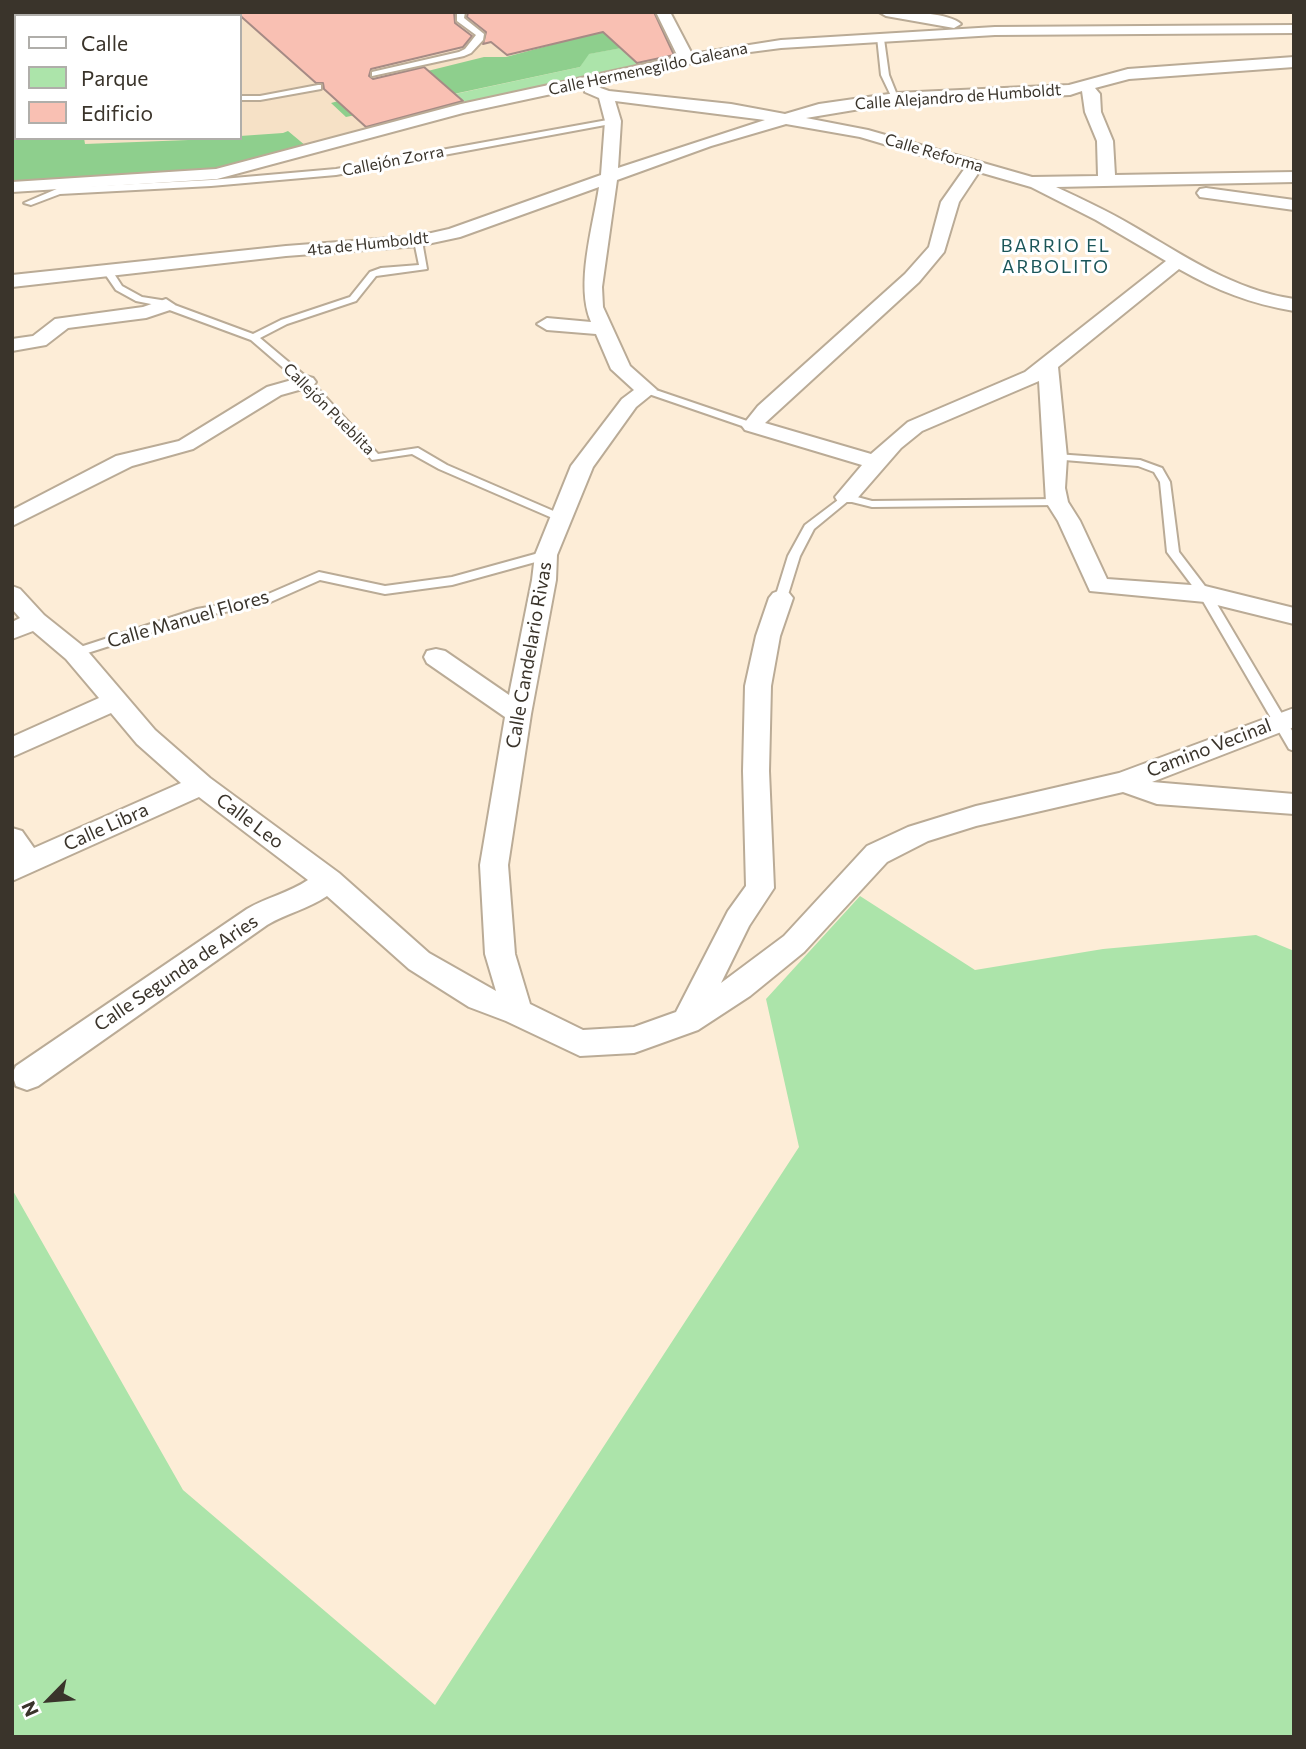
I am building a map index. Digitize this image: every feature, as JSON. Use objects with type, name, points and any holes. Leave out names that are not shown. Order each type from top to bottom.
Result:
[{"type":"street","points":[[663,12],[687,59]]},
{"type":"street","points":[[886,12],[995,31]]},
{"type":"street","name":"Calle Hermenegildo Galeana","points":[[12,187],[172,182],[217,174],[461,109],[687,59],[781,44],[995,31],[1099,36],[1294,29]]},
{"type":"street","name":"Calle Alejandro de Humboldt","points":[[791,119],[819,109],[896,98],[1070,90],[1124,69],[1294,61]]},
{"type":"street","name":"Calle Reforma","points":[[578,83],[606,95],[731,109],[862,133],[1031,182],[1294,177]]},
{"type":"street","points":[[1086,86],[1092,94],[1093,111],[1105,141],[1107,180]]},
{"type":"street","points":[[606,95],[613,121],[609,178],[593,288],[594,307],[621,369],[647,390]]},
{"type":"street","name":"4ta de Humboldt","points":[[12,281],[286,251],[418,241],[454,233],[705,143],[791,119]]},
{"type":"street","points":[[877,463],[752,426],[765,410],[912,278],[938,248],[950,202],[976,165]]},
{"type":"street","points":[[1148,180],[1191,191],[1294,205]]},
{"type":"street","points":[[1031,182],[1125,228],[1177,262],[1237,293],[1274,303],[1294,305]]},
{"type":"street","points":[[846,497],[902,436],[926,420],[970,405],[1048,368],[1061,353],[1177,262]]},
{"type":"street","points":[[12,345],[38,341],[62,323],[146,312],[166,305]]},
{"type":"street","points":[[547,324],[604,329]]},
{"type":"street","points":[[1048,368],[1057,502],[1069,521],[1098,586],[1205,594],[1294,616]]},
{"type":"street","points":[[12,519],[124,461],[186,444],[212,432],[274,391],[306,382]]},
{"type":"street","name":"Calle Candelario Rivas","points":[[517,1012],[500,954],[494,865],[518,714],[544,580],[546,555],[582,466],[629,403],[647,390]]},
{"type":"street","name":"Calle Leo","points":[[12,594],[24,626],[75,653],[146,737],[201,785],[329,881],[419,961],[480,998],[517,1012],[580,1043],[634,1040],[687,1021]]},
{"type":"street","points":[[687,1021],[738,919],[760,888],[756,771],[758,686],[768,636],[781,598]]},
{"type":"street","points":[[436,657],[518,714]]},
{"type":"street","points":[[12,748],[115,701]]},
{"type":"street","name":"Camino Vecinal","points":[[687,1021],[739,987],[794,944],[877,854],[918,834],[976,816],[1124,782],[1287,719]]},
{"type":"street","points":[[1124,782],[1157,794],[1294,804]]},
{"type":"street","name":"Calle Libra","points":[[20,866],[201,785]]},
{"type":"street","points":[[12,838],[20,866]]},
{"type":"street","name":"Calle Segunda de Aries","points":[[27,1076],[257,917],[276,906],[301,899],[329,881]]},
{"type":"lane","points":[[376,74],[468,51],[480,38],[480,34],[460,19],[461,12]]},
{"type":"lane","points":[[880,39],[886,75],[896,98]]},
{"type":"lane","points":[[242,98],[260,98],[318,87]]},
{"type":"lane","name":"Callejón Zorra","points":[[28,202],[59,191],[336,172],[613,121]]},
{"type":"lane","points":[[254,338],[284,322],[353,299],[373,274],[424,267],[418,241]]},
{"type":"lane","name":"Callejón Pueblita","points":[[108,271],[118,288],[139,299],[166,305],[254,338],[306,382],[376,458],[414,450],[443,467],[561,518]]},
{"type":"lane","points":[[647,390],[752,426]]},
{"type":"lane","points":[[1056,457],[1140,463],[1158,470],[1165,482],[1173,552],[1205,594],[1287,719],[1294,746]]},
{"type":"lane","points":[[781,598],[794,556],[808,527],[846,497],[872,504],[1057,502]]},
{"type":"lane","name":"Calle Manuel Flores","points":[[75,653],[201,612],[262,601],[284,589],[319,576],[385,590],[452,581],[546,555]]},
{"type":"shaded area","points":[[12,12],[657,12],[670,39],[580,67],[456,94],[465,102],[306,146],[12,181]]},
{"type":"green space","points":[[659,16],[670,39],[589,54],[580,67],[346,117],[331,103],[367,93],[363,87],[484,57],[506,57]]},
{"type":"green space","points":[[670,39],[679,58],[465,102],[455,94],[580,67],[588,54]]},
{"type":"green space","points":[[12,123],[14,140],[84,140],[85,144],[242,140],[242,136],[288,131],[306,146],[212,171],[12,181]]},
{"type":"green space","points":[[860,896],[975,970],[1103,949],[1256,935],[1294,951],[1294,1737],[12,1737],[12,1189],[183,1490],[435,1705],[799,1147],[766,999]]},
{"type":"building","points":[[236,12],[454,12],[455,23],[472,36],[463,47],[371,69],[369,76],[373,79],[424,67],[463,101],[366,127],[324,89],[323,83],[316,83],[242,17],[242,14]]},
{"type":"building","points":[[468,12],[654,12],[674,55],[637,63],[603,32],[507,55],[491,42],[483,44],[486,32],[467,17]]},
{"type":"district","name":"BARRIO EL ARBOLITO","points":[[1056,256]]}]
